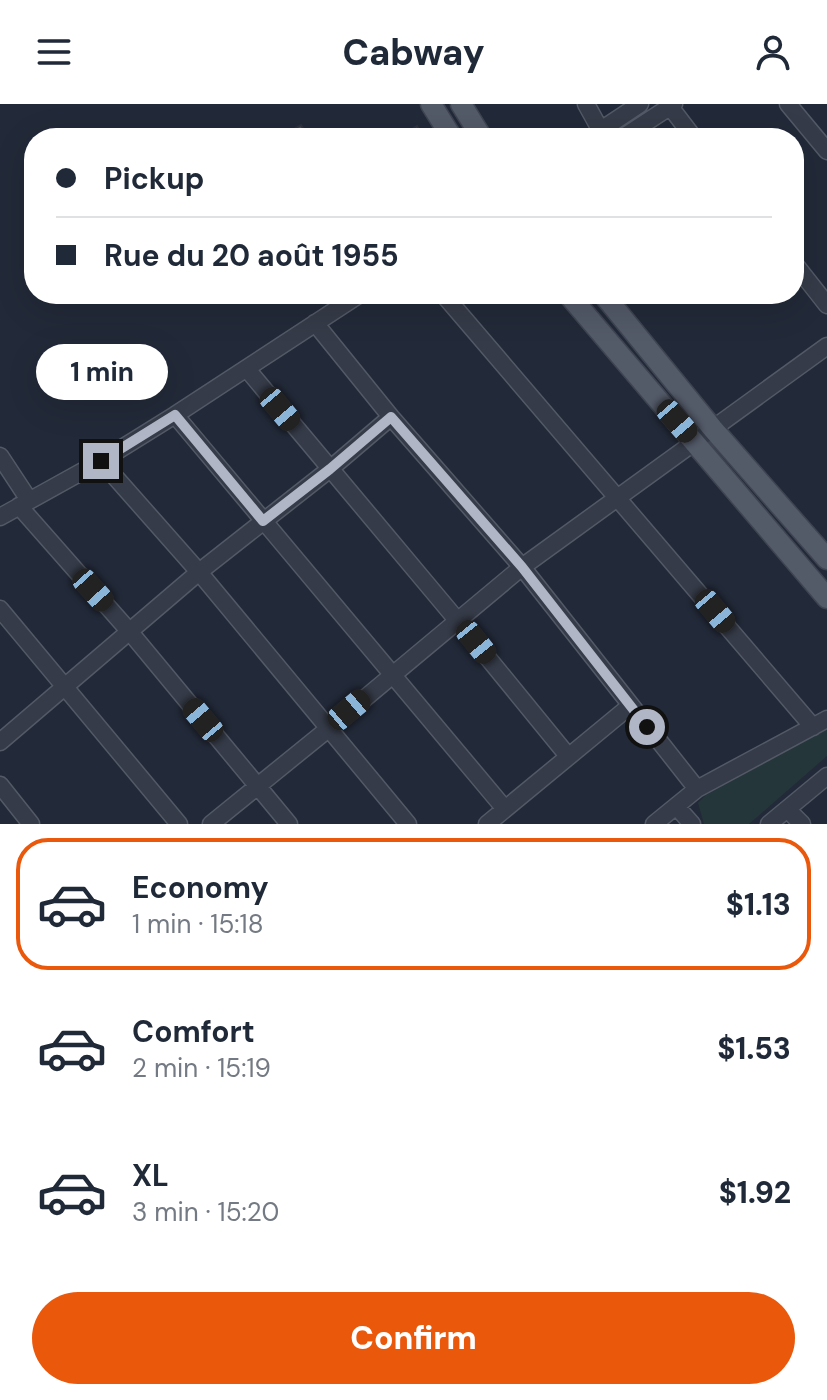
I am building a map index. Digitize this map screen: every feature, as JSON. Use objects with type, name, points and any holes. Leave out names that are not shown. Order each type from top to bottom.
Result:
[{"type":"main road","points":[[431,104],[446,128]]},
{"type":"main road","points":[[461,104],[476,128]]},
{"type":"main road","points":[[577,304],[827,598]]},
{"type":"main road","points":[[611,304],[713,429],[827,559]]},
{"type":"street","points":[[586,104],[593,128]]},
{"type":"street","points":[[604,128],[640,104]]},
{"type":"street","points":[[788,104],[827,151]]},
{"type":"street","points":[[637,128],[671,105],[687,128]]},
{"type":"street","points":[[804,276],[827,305]]},
{"type":"street","points":[[0,517],[101,461],[344,304]]},
{"type":"street","points":[[452,304],[617,496],[820,723],[697,789],[654,824]]},
{"type":"street","points":[[315,323],[391,417],[522,567],[697,789]]},
{"type":"street","points":[[211,824],[522,567],[827,346]]},
{"type":"street","points":[[247,369],[568,756]]},
{"type":"street","points":[[175,415],[505,809]]},
{"type":"street","points":[[0,742],[199,572],[391,417]]},
{"type":"street","points":[[0,456],[24,503],[289,824]]},
{"type":"street","points":[[101,461],[199,572],[408,824]]},
{"type":"street","points":[[0,609],[179,824]]},
{"type":"street","points":[[487,824],[630,706]]},
{"type":"street","points":[[769,824],[827,776]]},
{"type":"street","points":[[0,785],[31,824]]},
{"type":"street","points":[[676,806],[692,824]]},
{"type":"street","points":[[787,809],[802,824]]},
{"type":"shaded area","points":[[827,729],[827,756],[749,824],[704,824],[698,803],[706,795]]},
{"type":"route","points":[[101,461],[175,415],[263,521],[391,417],[522,567],[647,727]]}]
